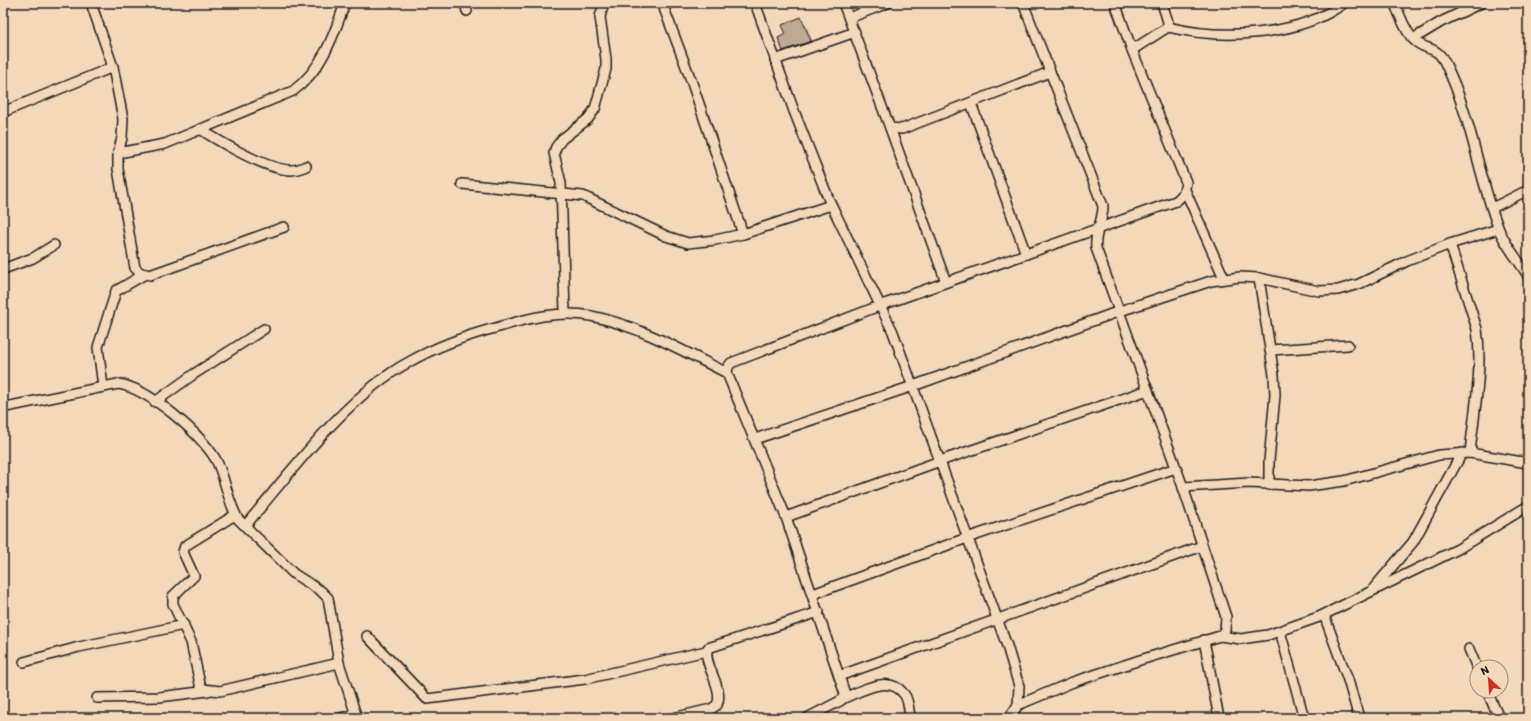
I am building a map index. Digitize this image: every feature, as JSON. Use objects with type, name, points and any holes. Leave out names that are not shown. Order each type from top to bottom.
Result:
[{"type":"street","points":[[91,3],[113,67],[123,119],[122,138],[118,153],[118,169],[136,268],[141,273],[150,275],[284,227]]},
{"type":"street","points":[[118,153],[165,144],[293,91],[306,81],[333,36],[345,3]]},
{"type":"street","points":[[565,313],[560,193],[561,183],[555,160],[556,146],[562,139],[593,114],[606,69],[600,18],[604,3]]},
{"type":"street","points":[[662,3],[691,80],[743,234]]},
{"type":"street","points":[[754,3],[794,112],[832,205],[879,306],[893,332],[1015,669],[1019,686],[1018,705]]},
{"type":"street","points":[[843,3],[946,282]]},
{"type":"street","points":[[849,18],[888,3]]},
{"type":"street","points":[[1023,3],[1103,206],[1103,216],[1095,238],[1096,248],[1176,468],[1226,618],[1225,630],[1220,636]]},
{"type":"street","points":[[1115,3],[1132,50],[1186,182],[1185,190],[1224,278]]},
{"type":"street","points":[[1162,3],[1168,26]]},
{"type":"street","points":[[1132,50],[1168,26],[1211,34],[1253,32],[1313,20],[1344,3]]},
{"type":"street","points":[[1394,3],[1413,39],[1418,44],[1433,49],[1439,53],[1445,63],[1463,107],[1498,229],[1528,276]]},
{"type":"street","points":[[1413,39],[1441,22],[1481,3]]},
{"type":"street","points":[[775,60],[854,32]]},
{"type":"street","points":[[3,112],[113,67]]},
{"type":"street","points":[[890,128],[902,129],[1050,72]]},
{"type":"street","points":[[971,103],[1026,254]]},
{"type":"street","points":[[200,129],[224,145],[278,168],[292,170],[306,166]]},
{"type":"street","points":[[462,184],[582,196],[666,236],[688,243],[715,240],[743,234],[832,205]]},
{"type":"street","points":[[844,698],[845,694],[813,594],[786,517],[727,373],[728,367],[731,363],[879,306],[1176,201],[1185,190]]},
{"type":"street","points":[[1492,208],[1528,190]]},
{"type":"street","points":[[755,439],[913,386],[1120,311],[1182,290],[1224,278],[1259,278],[1319,291],[1338,290],[1359,284],[1407,261],[1450,244],[1498,229]]},
{"type":"street","points":[[1370,592],[1413,542],[1466,453],[1478,370],[1479,343],[1477,329],[1450,244]]},
{"type":"street","points":[[3,269],[33,258],[54,245]]},
{"type":"street","points":[[103,387],[98,347],[116,291],[145,274]]},
{"type":"street","points":[[1259,278],[1276,395],[1270,446],[1269,484]]},
{"type":"street","points":[[245,526],[332,426],[370,389],[408,362],[441,345],[481,332],[517,321],[565,313],[590,316],[629,325],[670,343],[727,373]]},
{"type":"street","points":[[155,402],[194,374],[264,329]]},
{"type":"street","points":[[1270,350],[1348,345]]},
{"type":"street","points":[[3,406],[6,407],[118,384],[127,385],[155,402],[194,432],[209,448],[218,464],[235,515],[294,574],[321,591],[328,598],[339,663],[356,716],[340,718]]},
{"type":"street","points":[[786,517],[940,461],[1148,390]]},
{"type":"street","points":[[1182,487],[1249,483],[1309,486],[1344,481],[1439,455],[1466,453],[1528,463]]},
{"type":"street","points":[[813,594],[967,538],[1176,468]]},
{"type":"street","points":[[1008,718],[1018,705],[1073,682],[1204,640],[1220,636],[1241,639],[1280,631],[1324,615],[1458,549],[1528,506]]},
{"type":"street","points":[[208,691],[203,689],[200,684],[191,642],[173,604],[174,596],[176,592],[192,580],[194,576],[183,552],[185,546],[235,515]]},
{"type":"street","points":[[839,676],[1202,546]]},
{"type":"street","points":[[367,636],[427,699],[585,679],[706,651],[708,648],[715,645],[819,612]]},
{"type":"street","points":[[1324,615],[1348,680],[1359,718]]},
{"type":"street","points":[[24,662],[79,647],[184,625]]},
{"type":"street","points":[[1280,631],[1304,718]]},
{"type":"street","points":[[1204,640],[1219,718]]},
{"type":"street","points":[[1469,649],[1473,659]]},
{"type":"street","points":[[673,718],[711,709],[717,705],[719,696],[706,651]]},
{"type":"street","points":[[97,698],[159,697],[220,691],[339,663]]},
{"type":"street","points":[[807,718],[844,698],[875,685],[886,685],[897,688],[905,694],[910,718]]},
{"type":"street","points":[[1490,699],[1498,718]]},
{"type":"building","points":[[801,17],[811,41],[783,51],[778,38],[786,34],[782,25]]}]
